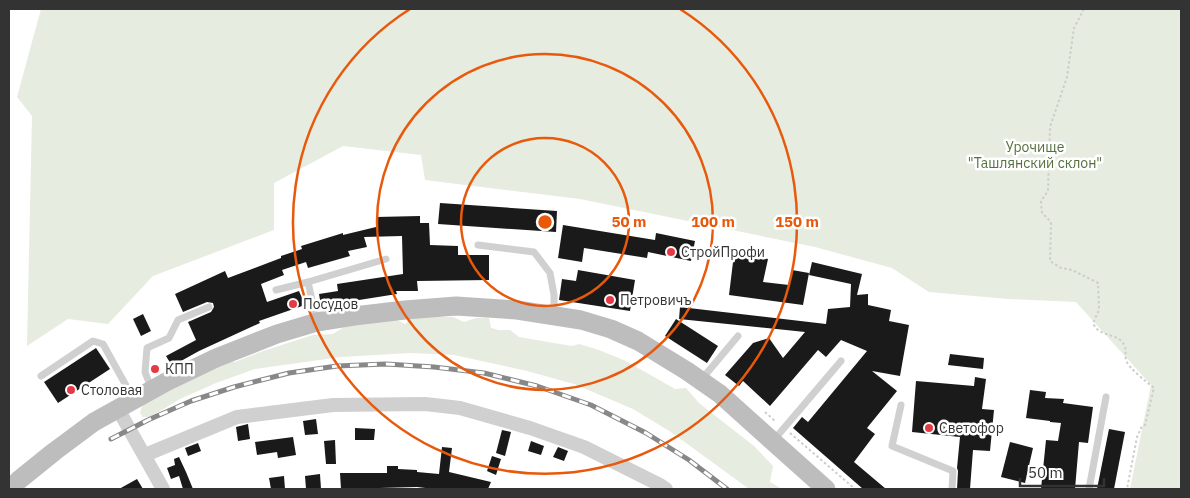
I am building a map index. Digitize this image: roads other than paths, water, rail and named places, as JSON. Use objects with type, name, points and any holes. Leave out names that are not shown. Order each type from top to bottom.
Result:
[{"type":"main road","points":[[10,489],[55,451],[94,422],[216,358],[278,334],[317,322],[405,310],[456,306],[517,310],[581,320],[611,329],[638,341],[701,380],[778,435],[826,489]]},
{"type":"street","points":[[126,404],[145,455],[163,489]]},
{"type":"street","points":[[145,455],[237,417],[333,405],[426,404],[460,408],[530,428],[584,447],[666,489]]},
{"type":"lane","points":[[478,244],[534,252],[550,273],[554,295],[554,315]]},
{"type":"lane","points":[[276,290],[386,259]]},
{"type":"lane","points":[[308,282],[317,322]]},
{"type":"lane","points":[[152,390],[144,372],[147,348],[169,338],[178,320],[209,307]]},
{"type":"lane","points":[[701,380],[738,336]]},
{"type":"lane","points":[[41,376],[93,341],[103,344],[126,404]]},
{"type":"lane","points":[[778,435],[841,361]]},
{"type":"lane","points":[[1089,489],[1106,397]]},
{"type":"lane","points":[[901,405],[892,446],[953,471],[952,489]]},
{"type":"railway","points":[[111,439],[191,401],[234,387],[289,373],[337,366],[386,364],[434,367],[484,373],[537,386],[591,405],[646,433],[689,460],[727,489]]},
{"type":"place","name":"СтройПрофи","points":[[671,252]]},
{"type":"place","name":"Петровичъ","points":[[610,300]]},
{"type":"place","name":"Посудов","points":[[293,304]]},
{"type":"place","name":"КПП","points":[[155,369]]},
{"type":"place","name":"Столовая","points":[[71,390]]},
{"type":"place","name":"Светофор","points":[[929,428]]},
{"type":"park label","name":"Урочище \"Ташлянский склон\"","points":[[1035,156]]}]
